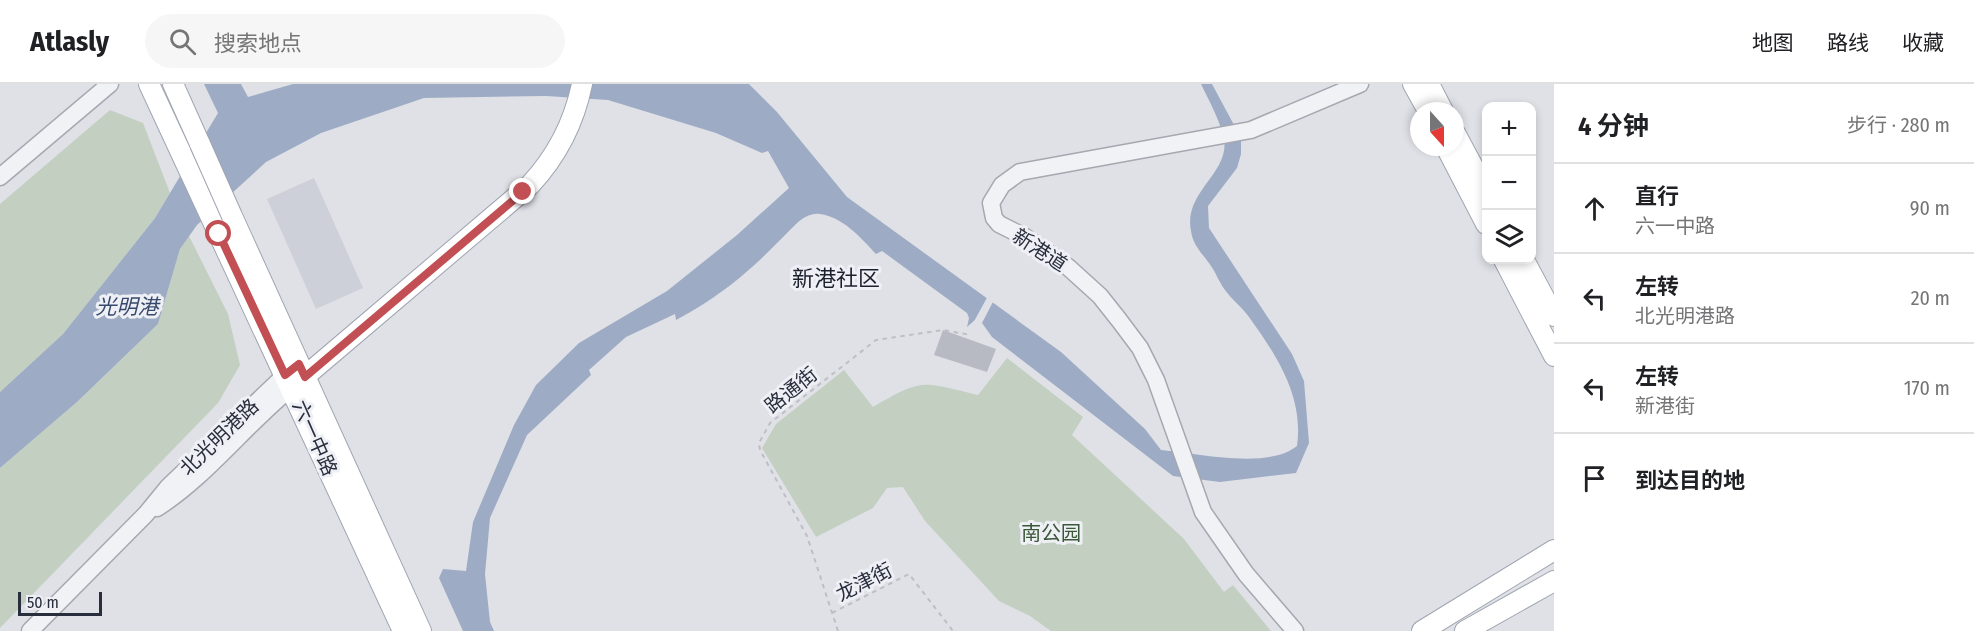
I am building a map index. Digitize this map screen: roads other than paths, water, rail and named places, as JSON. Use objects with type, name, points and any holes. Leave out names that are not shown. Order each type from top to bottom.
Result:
[{"type":"main road","name":"六一中路","points":[[149,84],[219,234],[295,376],[421,631]]},
{"type":"main road","name":"六一中路","points":[[172,84],[232,216],[295,376],[403,631]]},
{"type":"main road","points":[[565,122],[568,84]]},
{"type":"main road","points":[[295,376],[523,192],[555,153],[565,122],[582,84]]},
{"type":"main road","points":[[1413,84],[1423,102]]},
{"type":"main road","points":[[1429,84],[1438,102]]},
{"type":"main road","points":[[1464,150],[1482,183]]},
{"type":"main road","points":[[1451,156],[1482,216]]},
{"type":"main road","points":[[1506,264],[1554,356]]},
{"type":"main road","points":[[1526,264],[1554,316]]},
{"type":"main road","points":[[1422,631],[1552,550]]},
{"type":"main road","points":[[1465,631],[1554,581]]},
{"type":"street","points":[[0,177],[110,84]]},
{"type":"street","name":"新港道","points":[[1295,631],[1246,574],[1216,532],[1192,484],[1156,380],[1140,348],[1100,296],[1068,267],[1025,237],[999,224],[994,218],[991,203],[1002,185],[1020,172],[1251,129],[1360,84]]},
{"type":"street","name":"北光明港路","points":[[37,629],[146,514],[177,495],[259,415],[295,376]]},
{"type":"water","name":"光明港","points":[[204,84],[241,84],[248,97],[293,84],[749,84],[777,112],[847,197],[1061,352],[1145,429],[1161,450],[1231,458],[1268,457],[1284,453],[1297,446],[1298,428],[1292,394],[1269,347],[1246,313],[1223,287],[1196,246],[1191,231],[1190,217],[1194,205],[1214,173],[1224,151],[1224,139],[1220,125],[1201,84],[1212,84],[1241,138],[1241,154],[1237,168],[1208,206],[1209,228],[1292,354],[1304,381],[1309,443],[1296,473],[1220,482],[1173,476],[992,337],[982,323],[975,320],[967,327],[969,318],[967,313],[882,251],[876,254],[844,224],[828,216],[815,214],[799,222],[749,270],[723,291],[676,320],[675,314],[626,337],[589,370],[591,375],[527,435],[490,518],[485,574],[490,622],[494,631],[463,631],[439,578],[443,569],[466,571],[473,522],[514,425],[536,385],[579,343],[667,291],[737,235],[789,188],[768,151],[762,153],[716,133],[608,100],[546,96],[424,98],[321,133],[266,162],[197,225],[180,249],[158,324],[77,402],[0,468],[0,392],[63,334],[155,218],[218,113]]},
{"type":"district","name":"新港社区","points":[[836,278]]},
{"type":"park label","name":"南公园","points":[[1051,533]]}]
